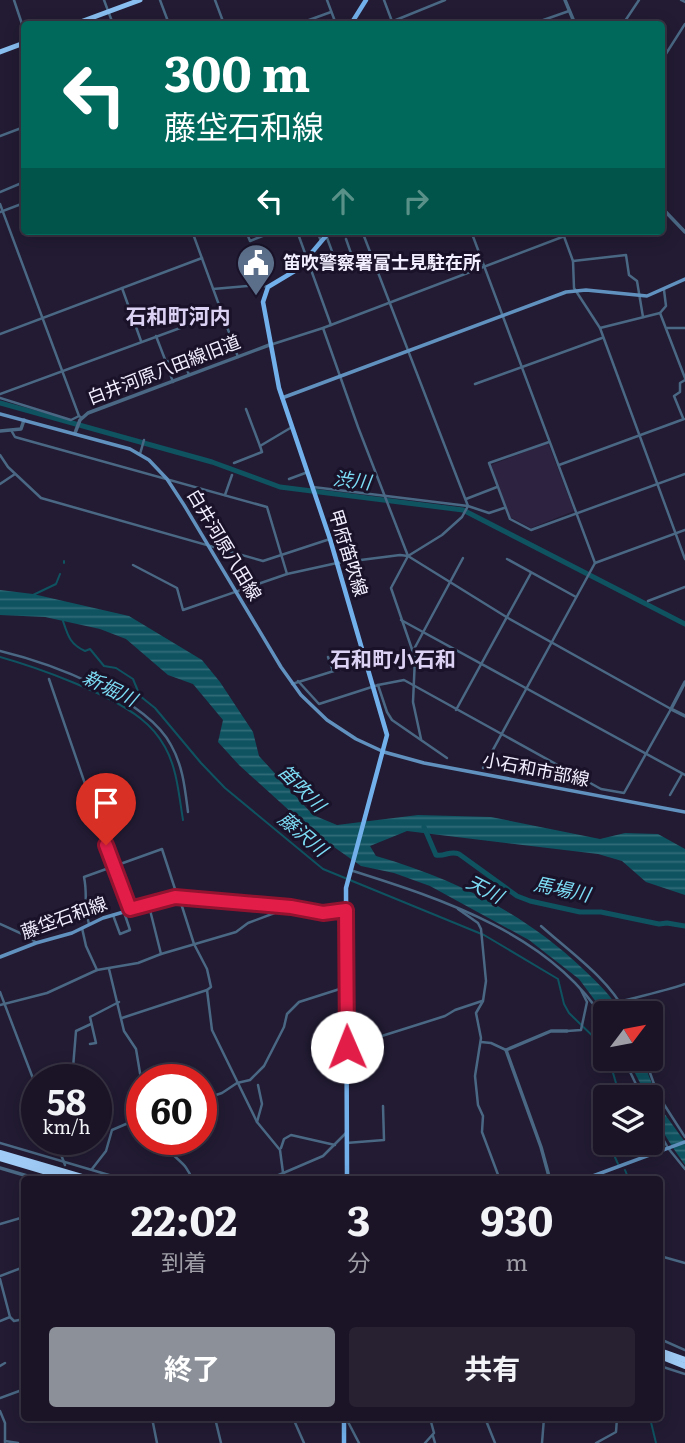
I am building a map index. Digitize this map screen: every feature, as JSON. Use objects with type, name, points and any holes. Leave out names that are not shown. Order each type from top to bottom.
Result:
[{"type":"highway","points":[[84,21],[141,0]]},
{"type":"highway","points":[[0,52],[21,44]]},
{"type":"highway","points":[[1,1157],[61,1176]]},
{"type":"highway","points":[[1,1157],[76,1176]]},
{"type":"highway","points":[[663,1352],[685,1360]]},
{"type":"highway","points":[[663,1357],[685,1366]]},
{"type":"main road","points":[[353,21],[366,0]]},
{"type":"main road","points":[[268,286],[298,269],[326,235]]},
{"type":"main road","points":[[282,398],[576,290],[651,296],[685,279]]},
{"type":"main road","name":"甲府笛吹線","points":[[268,286],[263,302],[282,398],[317,497],[376,686],[386,731],[383,754],[346,884],[346,910]]},
{"type":"main road","name":"白井河原八田線","points":[[0,414],[75,431],[140,454],[155,465],[167,479],[292,684],[307,702],[332,723],[383,754]]},
{"type":"main road","name":"小石和市部線","points":[[383,754],[685,812]]},
{"type":"main road","name":"藤垈石和線","points":[[0,957],[36,943],[68,935],[124,911],[177,897],[291,907],[323,913],[346,910]]},
{"type":"main road","points":[[346,910],[347,1176]]},
{"type":"main road","points":[[593,1176],[685,1142]]},
{"type":"main road","points":[[344,1443],[345,1421]]},
{"type":"street","points":[[14,0],[21,21]]},
{"type":"street","points":[[104,0],[112,21]]},
{"type":"street","points":[[160,0],[168,21]]},
{"type":"street","points":[[215,0],[223,21]]},
{"type":"street","points":[[327,0],[336,21]]},
{"type":"street","points":[[383,0],[391,21]]},
{"type":"street","points":[[397,21],[445,0]]},
{"type":"street","points":[[565,0],[574,21]]},
{"type":"street","points":[[625,21],[639,0]]},
{"type":"street","points":[[541,21],[569,11]]},
{"type":"street","points":[[306,21],[331,12]]},
{"type":"street","points":[[665,55],[685,24]]},
{"type":"street","points":[[0,136],[21,128]]},
{"type":"street","points":[[0,191],[21,183]]},
{"type":"street","points":[[0,204],[80,418],[71,419],[0,396]]},
{"type":"street","points":[[1,212],[21,204]]},
{"type":"street","points":[[665,211],[685,232]]},
{"type":"street","points":[[193,235],[238,357]]},
{"type":"street","points":[[248,235],[250,241],[265,235]]},
{"type":"street","points":[[298,235],[331,325]]},
{"type":"street","points":[[318,235],[321,242]]},
{"type":"street","points":[[329,235],[337,265]]},
{"type":"street","points":[[364,235],[467,507],[442,535],[408,556],[391,588],[415,658],[413,702],[421,739]]},
{"type":"street","points":[[473,235],[595,563]]},
{"type":"street","points":[[272,344],[323,328],[564,236],[573,261],[576,290],[600,328],[685,559]]},
{"type":"street","points":[[346,239],[353,259]]},
{"type":"street","points":[[573,261],[626,255],[629,275],[637,281],[643,317]]},
{"type":"street","points":[[0,334],[202,258]]},
{"type":"street","points":[[214,289],[268,286]]},
{"type":"street","points":[[122,288],[141,342]]},
{"type":"street","points":[[600,328],[660,313],[666,306],[664,290]]},
{"type":"street","points":[[0,396],[221,313]]},
{"type":"street","points":[[558,465],[684,419],[674,396],[680,392],[680,383],[685,379],[660,313]]},
{"type":"street","points":[[323,328],[408,556]]},
{"type":"street","points":[[667,328],[685,328]]},
{"type":"street","points":[[156,336],[173,382]]},
{"type":"street","points":[[166,362],[230,337]]},
{"type":"street","points":[[475,384],[602,338]]},
{"type":"street","name":"白井河原八田線旧道","points":[[75,431],[80,418],[88,414],[272,344]]},
{"type":"street","points":[[182,355],[189,376]]},
{"type":"street","points":[[234,463],[262,452],[246,409]]},
{"type":"street","points":[[0,431],[21,429],[23,420]]},
{"type":"street","points":[[260,446],[292,427]]},
{"type":"street","points":[[11,430],[15,437],[267,508],[287,574]]},
{"type":"street","points":[[140,454],[144,440]]},
{"type":"street","points":[[549,442],[489,463],[510,519],[531,530],[685,474]]},
{"type":"street","points":[[0,455],[15,474],[41,498],[264,561],[330,539]]},
{"type":"street","points":[[289,479],[307,472]]},
{"type":"street","points":[[0,484],[15,474]]},
{"type":"street","points":[[225,495],[232,475]]},
{"type":"street","points":[[466,499],[497,487]]},
{"type":"street","points":[[313,488],[467,507],[489,513],[504,508]]},
{"type":"street","points":[[484,768],[595,563],[685,530]]},
{"type":"street","points":[[133,565],[177,588],[183,610],[287,574],[337,563],[408,556],[552,644],[685,716]]},
{"type":"street","points":[[413,651],[463,558]]},
{"type":"street","points":[[507,559],[576,597]]},
{"type":"street","points":[[456,710],[531,573]]},
{"type":"street","points":[[648,601],[685,587]]},
{"type":"street","points":[[401,620],[684,775],[670,795]]},
{"type":"street","points":[[0,651],[20,656],[113,694],[155,723],[172,744],[182,770],[188,812]]},
{"type":"street","points":[[328,657],[333,671]]},
{"type":"street","points":[[292,684],[366,661]]},
{"type":"street","points":[[49,679],[130,909]]},
{"type":"street","points":[[298,681],[319,704],[401,680],[601,789],[624,793],[685,682]]},
{"type":"street","points":[[376,686],[392,720],[447,758]]},
{"type":"street","points":[[89,924],[84,902],[88,894],[84,877],[162,849],[211,987],[122,1018]]},
{"type":"street","points":[[349,871],[454,906],[527,946],[564,973],[593,1002]]},
{"type":"street","points":[[149,904],[161,954]]},
{"type":"street","points":[[454,906],[478,923],[481,931],[486,981],[483,1001],[476,1013],[481,1042],[475,1076],[478,1105],[483,1116],[482,1132],[498,1176]]},
{"type":"street","points":[[2,1005],[47,993],[97,970],[138,963],[236,932],[248,923],[291,907]]},
{"type":"street","points":[[113,915],[120,934],[130,930],[124,911]]},
{"type":"street","points":[[0,924],[36,943]]},
{"type":"street","points":[[541,926],[618,1001],[663,992],[685,984]]},
{"type":"street","points":[[82,928],[86,946],[97,970]]},
{"type":"street","points":[[109,969],[124,1031],[136,1049],[138,1064]]},
{"type":"street","points":[[217,1095],[237,1083],[250,1080],[264,1066],[292,1007],[310,997],[346,987]]},
{"type":"street","points":[[506,1050],[551,1031],[583,1027],[587,1002],[581,993],[582,989]]},
{"type":"street","points":[[207,990],[212,1030],[257,1122],[280,1150]]},
{"type":"street","points":[[0,992],[2,1005],[27,1064]]},
{"type":"street","points":[[347,1047],[483,1001]]},
{"type":"street","points":[[90,1044],[96,1042],[90,1017],[119,1002]]},
{"type":"street","points":[[73,1064],[76,1031],[91,1024]]},
{"type":"street","points":[[481,1042],[492,1043],[506,1050],[549,1176]]},
{"type":"street","points":[[649,1071],[658,1095],[685,1137]]},
{"type":"street","points":[[257,1122],[262,1104],[258,1086]]},
{"type":"street","points":[[346,1143],[384,1140],[383,1106]]},
{"type":"street","points":[[91,1170],[106,1151],[112,1130],[126,1124]]},
{"type":"street","points":[[276,1176],[313,1161],[346,1133]]},
{"type":"street","points":[[283,1176],[280,1150],[284,1139],[291,1135],[335,1145]]},
{"type":"street","points":[[663,1138],[685,1169]]},
{"type":"street","points":[[61,1155],[64,1163]]},
{"type":"street","points":[[171,1155],[185,1164],[190,1176]]},
{"type":"street","points":[[1,1157],[64,1163],[112,1176]]},
{"type":"street","points":[[1,1157],[34,1176]]},
{"type":"street","points":[[0,1224],[21,1218]]},
{"type":"street","points":[[663,1257],[685,1263]]},
{"type":"street","points":[[21,1267],[0,1277],[10,1317],[14,1321],[21,1320]]},
{"type":"street","points":[[0,1321],[10,1317]]},
{"type":"street","points":[[663,1340],[685,1350]]},
{"type":"street","points":[[0,1366],[5,1363]]},
{"type":"street","points":[[663,1367],[685,1373]]},
{"type":"street","points":[[0,1398],[21,1390]]},
{"type":"street","points":[[0,1411],[5,1423],[5,1440]]},
{"type":"street","points":[[153,1421],[157,1443]]},
{"type":"street","points":[[216,1421],[221,1443]]},
{"type":"street","points":[[294,1421],[304,1443]]},
{"type":"street","points":[[347,1421],[359,1443]]},
{"type":"street","points":[[431,1421],[435,1443]]},
{"type":"street","points":[[486,1421],[495,1443]]},
{"type":"street","points":[[542,1443],[544,1421]]},
{"type":"street","points":[[596,1443],[616,1432],[617,1421]]},
{"type":"street","points":[[425,1443],[433,1436]]},
{"type":"street","points":[[0,1437],[18,1443]]},
{"type":"shaded area","points":[[548,443],[574,511],[531,528],[510,517],[491,465]]},
{"type":"shaded area","points":[[0,590],[33,594],[129,616],[202,660],[253,732],[259,756],[313,815],[337,825],[418,815],[491,817],[600,839],[625,833],[658,834],[685,849],[685,895],[646,882],[622,861],[598,854],[407,831],[370,846],[376,856],[460,887],[512,914],[536,930],[593,978],[612,1001],[595,1001],[579,979],[529,940],[430,886],[394,873],[361,866],[314,833],[239,765],[218,742],[223,720],[193,684],[168,675],[126,639],[100,629],[45,617],[0,615]]},
{"type":"shaded area","points":[[634,1071],[647,1071],[653,1085],[641,1085]]},
{"type":"shaded area","points":[[663,1111],[685,1142],[685,1165],[664,1133]]},
{"type":"waterway","name":"渋川","points":[[0,403],[212,462],[280,487],[463,510],[685,624]]},
{"type":"waterway","points":[[33,595],[56,584],[60,574]]},
{"type":"waterway","name":"藤沢川","points":[[63,621],[68,635],[76,645],[85,651],[90,649],[104,666],[116,668],[133,679],[140,696],[155,708],[225,788],[323,869],[484,935],[558,979],[569,1013],[593,1036]]},
{"type":"waterway","name":"新堀川","points":[[0,657],[110,699],[143,721],[154,731],[169,755],[177,782],[183,820]]},
{"type":"waterway","name":"馬場川","points":[[424,827],[436,855],[459,854],[517,896],[530,901],[580,912],[601,912],[659,924],[685,926]]},
{"type":"waterway","name":"藤沢川","points":[[612,1071],[617,1085]]},
{"type":"waterway","name":"藤沢川","points":[[614,1155],[618,1164]]},
{"type":"waterway","name":"藤沢川","points":[[625,1170],[627,1176]]},
{"type":"waterway","name":"藤沢川","points":[[651,1421],[656,1443]]},
{"type":"place","name":"笛吹警察署富士見駐在所","points":[[256,297]]},
{"type":"district","name":"石和町河内","points":[[178,317]]},
{"type":"district","name":"石和町小石和","points":[[393,660]]},
{"type":"route","points":[[106,845],[130,909],[175,897],[291,907],[323,913],[346,910],[347,1047]]},
{"type":"water label","name":"笛吹川","points":[[302,788]]},
{"type":"water label","name":"天川","points":[[485,889]]}]
